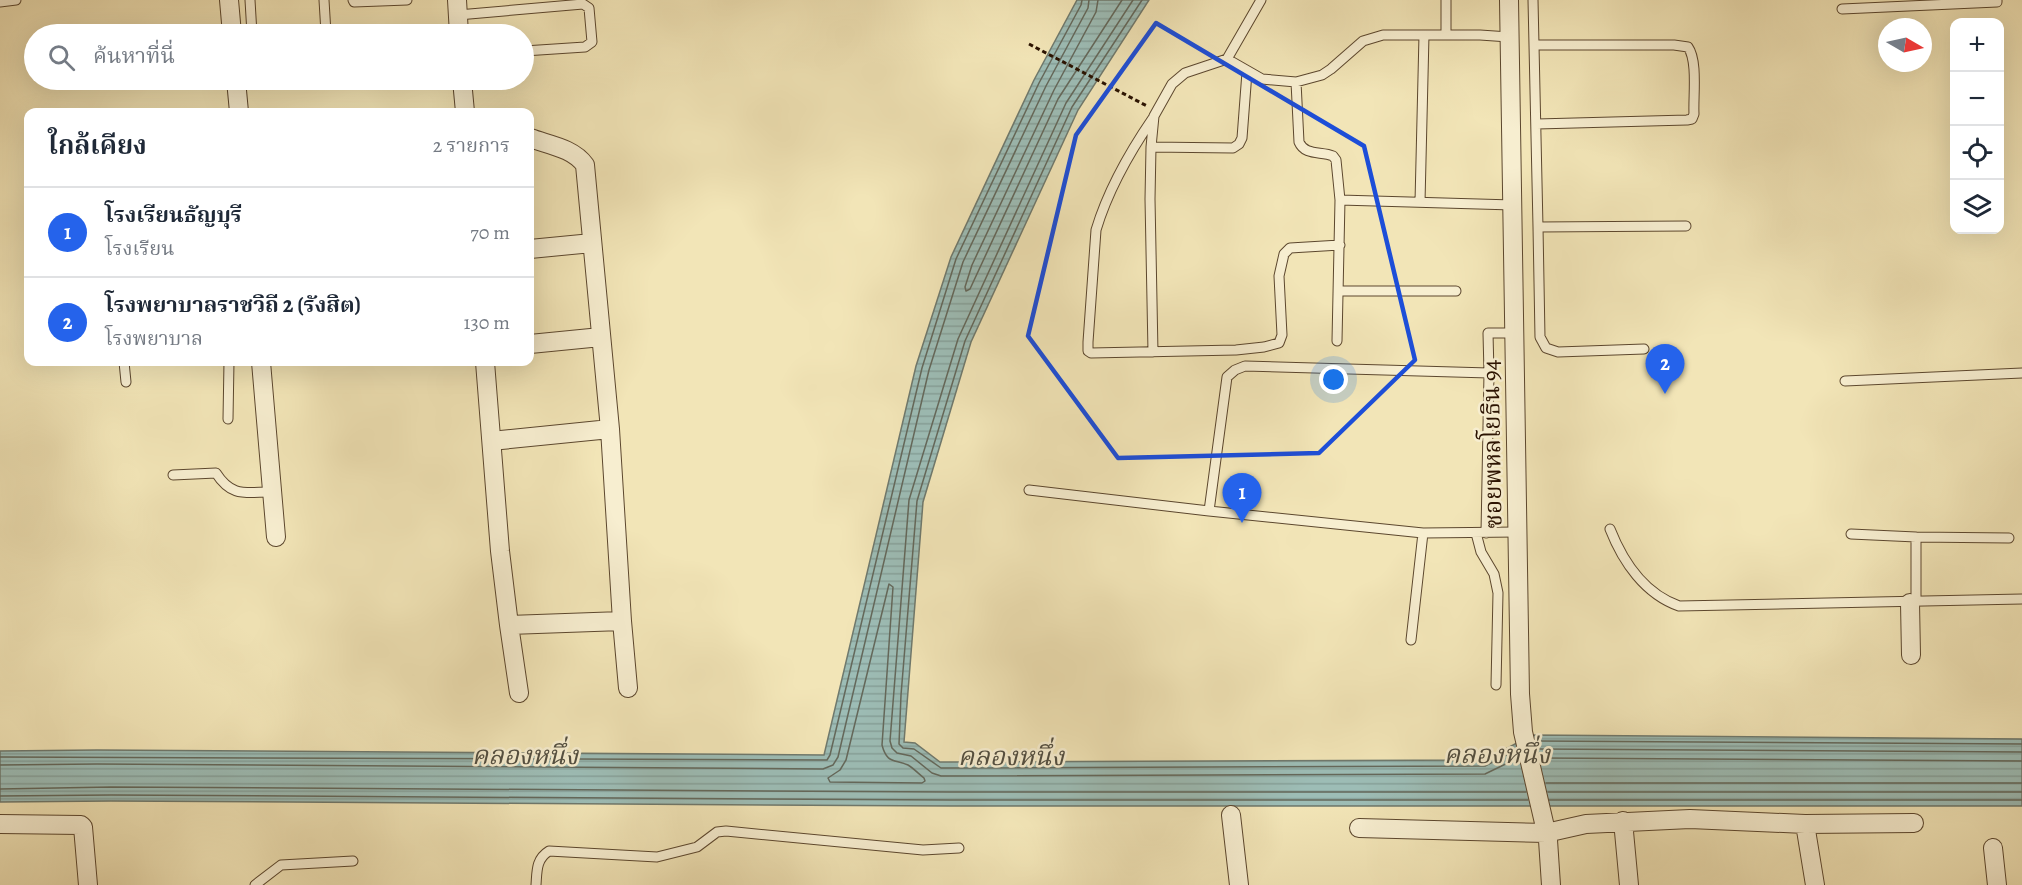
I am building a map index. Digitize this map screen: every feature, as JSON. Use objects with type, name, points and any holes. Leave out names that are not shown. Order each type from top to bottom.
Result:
[{"type":"street","points":[[229,0],[231,24]]},
{"type":"street","name":"ซอยพหลโยธิน 94","points":[[1509,0],[1520,694],[1523,732],[1545,828],[1551,885]]},
{"type":"street","points":[[457,8],[458,24]]},
{"type":"street","points":[[237,90],[239,108]]},
{"type":"street","points":[[463,90],[465,108]]},
{"type":"street","points":[[534,139],[572,152],[585,165],[609,429],[628,688]]},
{"type":"street","points":[[534,249],[592,243]]},
{"type":"street","points":[[534,344],[601,337]]},
{"type":"street","points":[[261,366],[276,537]]},
{"type":"street","points":[[485,366],[500,551],[519,693]]},
{"type":"street","points":[[501,440],[609,429]]},
{"type":"street","points":[[1911,655],[1913,603]]},
{"type":"street","points":[[509,625],[622,621]]},
{"type":"street","points":[[1231,815],[1239,885]]},
{"type":"street","points":[[1359,828],[1545,828],[1623,821],[1690,819],[1805,824],[1914,823]]},
{"type":"street","points":[[1623,821],[1629,885]]},
{"type":"street","points":[[0,824],[81,825],[88,885]]},
{"type":"street","points":[[1805,824],[1815,885]]},
{"type":"street","points":[[1994,848],[1997,885]]},
{"type":"lane","points":[[0,2],[16,0]]},
{"type":"lane","points":[[250,0],[251,24]]},
{"type":"lane","points":[[324,0],[325,24]]},
{"type":"lane","points":[[353,0],[362,3],[407,0]]},
{"type":"lane","points":[[1261,0],[1227,60],[1185,73],[1172,84],[1136,142],[1119,175],[1100,214],[1096,230],[1088,351],[1091,353],[1236,350],[1279,343],[1282,335],[1279,276],[1284,254],[1290,248],[1340,245]]},
{"type":"lane","points":[[1446,0],[1446,35]]},
{"type":"lane","points":[[1533,0],[1540,337],[1546,348],[1558,352],[1644,349]]},
{"type":"lane","points":[[1842,9],[1997,2],[1997,0]]},
{"type":"lane","points":[[457,8],[583,4],[589,8],[592,42],[585,47],[534,50]]},
{"type":"lane","points":[[1227,60],[1262,79],[1296,82],[1308,80],[1331,69],[1363,41],[1383,35],[1509,37]]},
{"type":"lane","points":[[1420,202],[1424,35]]},
{"type":"lane","points":[[1535,45],[1674,45],[1688,47],[1692,53],[1693,63],[1694,114],[1692,119],[1537,124]]},
{"type":"lane","points":[[1151,147],[1233,148],[1239,144],[1242,138],[1247,72]]},
{"type":"lane","points":[[1296,82],[1301,147],[1306,151],[1333,156],[1336,160],[1340,200],[1337,341]]},
{"type":"lane","points":[[1153,352],[1150,199],[1151,147],[1155,114]]},
{"type":"lane","points":[[1340,200],[1513,205]]},
{"type":"lane","points":[[1538,227],[1686,226]]},
{"type":"lane","points":[[1338,291],[1456,291]]},
{"type":"lane","points":[[1496,685],[1498,593],[1494,574],[1481,552],[1489,373],[1488,333],[1514,333]]},
{"type":"lane","points":[[124,366],[126,382]]},
{"type":"lane","points":[[228,366],[228,419]]},
{"type":"lane","points":[[1209,511],[1227,378],[1234,370],[1245,366],[1489,373]]},
{"type":"lane","points":[[1845,381],[2022,373]]},
{"type":"lane","points":[[173,475],[216,473],[224,485],[237,492],[272,492]]},
{"type":"lane","points":[[1029,490],[1423,533],[1517,532]]},
{"type":"lane","points":[[1610,529],[1619,550],[1652,592],[1665,601],[1679,606],[2022,599]]},
{"type":"lane","points":[[1411,640],[1423,533]]},
{"type":"lane","points":[[1851,534],[2009,538]]},
{"type":"lane","points":[[1913,603],[1916,537]]},
{"type":"lane","points":[[536,885],[537,865],[542,855],[549,851],[657,857],[697,847],[717,832],[923,850],[959,848]]},
{"type":"lane","points":[[255,885],[281,865],[353,861]]},
{"type":"path","points":[[1029,44],[1121,92],[1155,114]]},
{"type":"highlighted area","points":[[1156,23],[1364,146],[1415,360],[1319,453],[1118,458],[1028,336],[1076,135]]},
{"type":"water","name":"คลองหนึ่ง","points":[[1077,0],[1149,0],[1078,110],[971,342],[923,502],[904,742],[915,743],[940,762],[1485,760],[1532,735],[2022,739],[2022,806],[950,806],[0,802],[0,751],[824,755],[916,366],[951,257],[1034,80]]},
{"type":"place","name":"โรงพยาบาลราชวิถี 2 (รังสิต)","points":[[1665,394]]},
{"type":"place","name":"โรงเรียนธัญบุรี","points":[[1242,523]]}]
